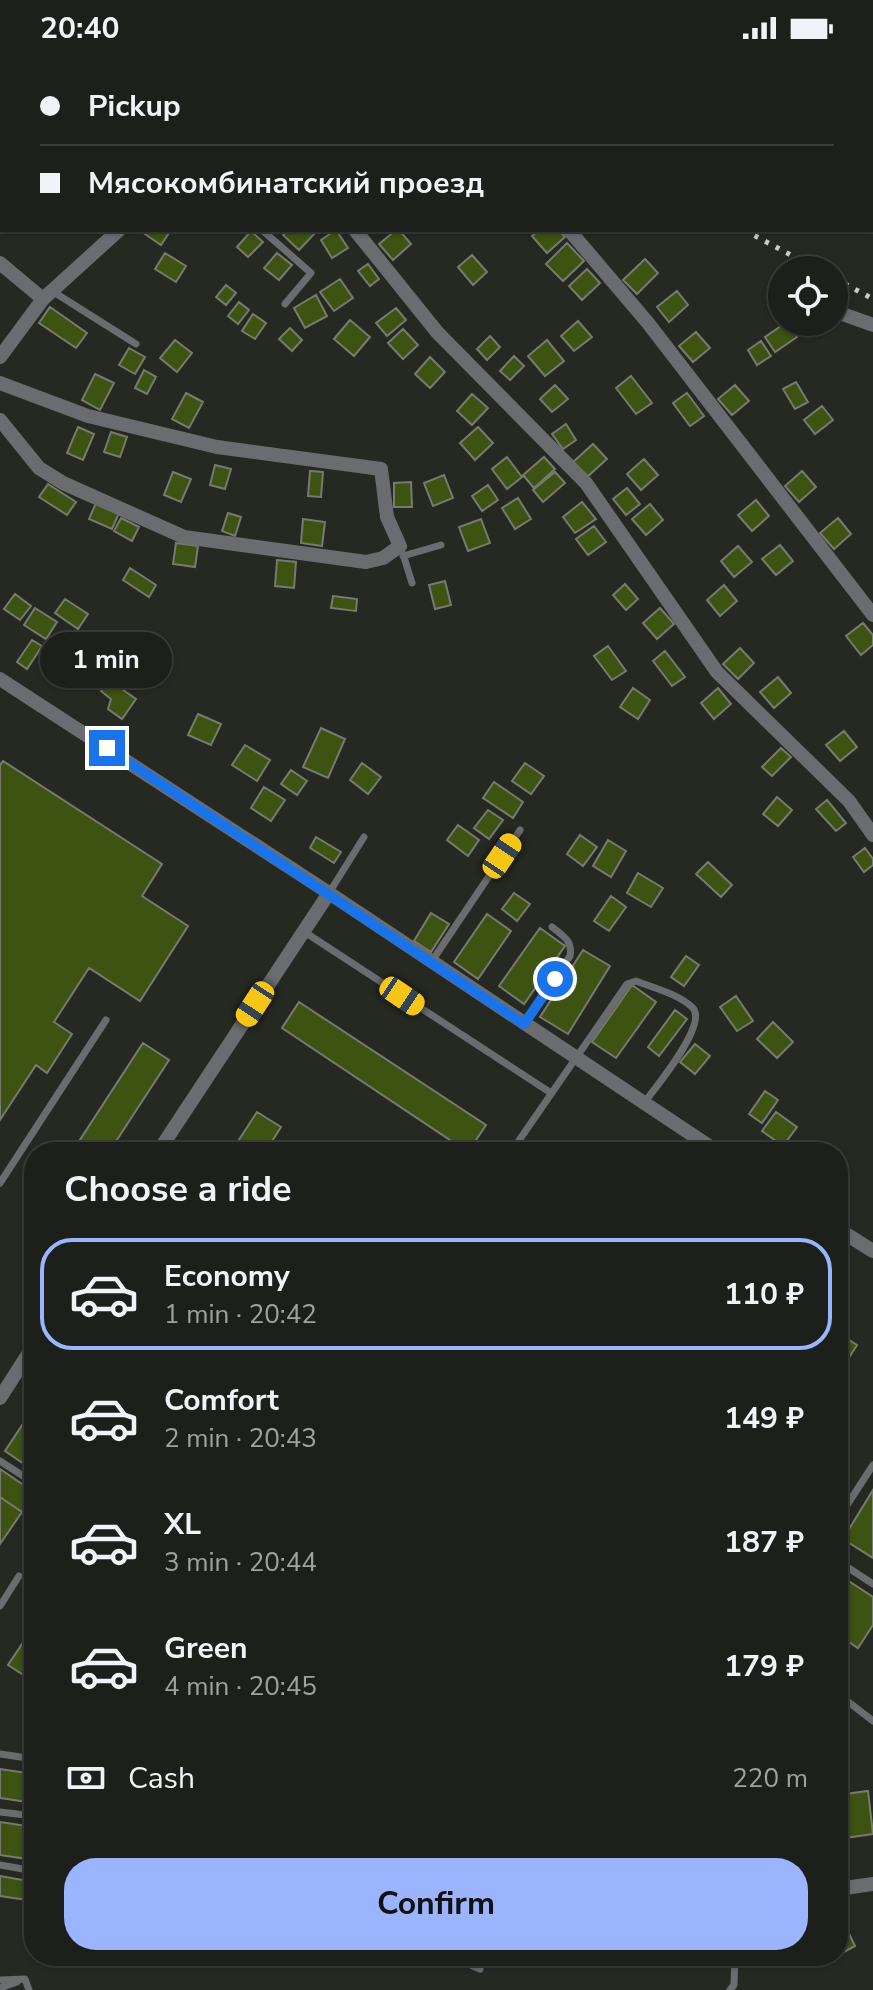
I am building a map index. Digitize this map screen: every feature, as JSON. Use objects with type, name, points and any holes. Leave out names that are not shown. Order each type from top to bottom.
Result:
[{"type":"street","points":[[0,357],[48,295],[117,232]]},
{"type":"street","points":[[357,232],[437,332],[586,483],[717,672],[849,801],[873,835]]},
{"type":"street","points":[[571,232],[648,323],[873,615]]},
{"type":"street","points":[[0,263],[48,295]]},
{"type":"street","points":[[848,316],[873,325]]},
{"type":"street","points":[[0,383],[88,416],[217,447],[381,469],[387,517],[402,551],[366,562],[184,537],[63,483],[39,468],[0,420]]},
{"type":"street","points":[[0,679],[703,1142]]},
{"type":"street","points":[[165,1142],[329,893]]},
{"type":"street","points":[[848,1236],[873,1251]]},
{"type":"street","points":[[0,1398],[24,1361]]},
{"type":"street","points":[[848,1888],[873,1884]]},
{"type":"lane","points":[[264,232],[311,273],[285,304]]},
{"type":"lane","points":[[48,295],[136,344]]},
{"type":"lane","points":[[412,583],[402,551],[441,545]]},
{"type":"lane","points":[[431,962],[520,830]]},
{"type":"lane","points":[[329,893],[364,837]]},
{"type":"lane","points":[[524,1024],[570,956],[572,948],[568,939],[552,927]]},
{"type":"lane","points":[[303,931],[551,1093]]},
{"type":"lane","points":[[518,1142],[627,984],[636,981],[670,994],[696,1013],[694,1028],[678,1057],[644,1103]]},
{"type":"lane","points":[[27,1142],[106,1020]]},
{"type":"lane","points":[[0,1183],[24,1146]]},
{"type":"lane","points":[[0,1461],[24,1477]]},
{"type":"lane","points":[[848,1504],[873,1465]]},
{"type":"lane","points":[[848,1568],[873,1584]]},
{"type":"lane","points":[[0,1606],[19,1576]]},
{"type":"lane","points":[[848,1702],[873,1721]]},
{"type":"lane","points":[[0,1754],[24,1758]]},
{"type":"lane","points":[[0,1812],[24,1815]]},
{"type":"lane","points":[[0,1865],[24,1869]]},
{"type":"lane","points":[[473,1966],[480,1969]]},
{"type":"lane","points":[[730,1990],[734,1985],[735,1966]]},
{"type":"lane","points":[[0,1980],[25,1979]]},
{"type":"lane","points":[[0,1988],[25,1979]]},
{"type":"lane","points":[[25,1979],[29,1990]]},
{"type":"building","points":[[146,232],[170,232],[161,245],[145,234]]},
{"type":"building","points":[[250,232],[263,242],[248,257],[237,247]]},
{"type":"building","points":[[286,232],[315,233],[299,250],[283,235]]},
{"type":"building","points":[[337,232],[348,248],[332,258],[321,240]]},
{"type":"building","points":[[394,232],[401,232],[411,244],[393,260],[379,244]]},
{"type":"building","points":[[537,232],[560,232],[565,237],[547,253],[532,236]]},
{"type":"building","points":[[567,243],[584,261],[563,281],[546,264]]},
{"type":"building","points":[[165,253],[186,266],[176,282],[155,269]]},
{"type":"building","points":[[277,253],[292,265],[279,280],[264,268]]},
{"type":"building","points":[[472,255],[487,272],[473,285],[458,267]]},
{"type":"building","points":[[645,259],[658,273],[637,294],[623,280]]},
{"type":"building","points":[[368,264],[379,279],[370,286],[358,271]]},
{"type":"building","points":[[587,269],[600,283],[582,300],[569,286]]},
{"type":"building","points":[[340,279],[353,298],[334,311],[320,292]]},
{"type":"building","points":[[226,285],[236,293],[226,305],[216,297]]},
{"type":"building","points":[[677,291],[688,305],[669,322],[657,307]]},
{"type":"building","points":[[316,295],[327,316],[305,328],[294,308]]},
{"type":"building","points":[[239,302],[249,310],[238,324],[228,316]]},
{"type":"building","points":[[50,307],[87,333],[76,348],[39,323]]},
{"type":"building","points":[[396,308],[406,320],[387,336],[376,323]]},
{"type":"building","points":[[253,314],[266,323],[255,339],[242,331]]},
{"type":"building","points":[[350,320],[370,337],[354,356],[334,339]]},
{"type":"building","points":[[578,321],[592,337],[574,351],[561,336]]},
{"type":"building","points":[[290,328],[302,340],[292,351],[279,339]]},
{"type":"building","points":[[403,329],[418,345],[403,359],[388,343]]},
{"type":"building","points":[[696,332],[710,348],[693,362],[679,346]]},
{"type":"building","points":[[768,335],[797,337],[775,352],[765,337]]},
{"type":"building","points":[[490,336],[500,347],[487,360],[477,349]]},
{"type":"building","points":[[175,340],[192,353],[177,372],[160,358]]},
{"type":"building","points":[[547,340],[564,361],[545,376],[528,356]]},
{"type":"building","points":[[761,341],[771,356],[757,365],[748,350]]},
{"type":"building","points":[[129,348],[145,357],[135,374],[119,365]]},
{"type":"building","points":[[514,356],[524,366],[510,380],[500,371]]},
{"type":"building","points":[[430,357],[445,372],[430,388],[415,374]]},
{"type":"building","points":[[144,370],[156,377],[147,394],[135,388]]},
{"type":"building","points":[[95,374],[114,383],[100,410],[82,400]]},
{"type":"building","points":[[631,376],[652,403],[636,414],[616,388]]},
{"type":"building","points":[[796,382],[808,402],[795,409],[783,389]]},
{"type":"building","points":[[555,385],[568,399],[552,412],[540,399]]},
{"type":"building","points":[[735,385],[749,401],[732,415],[718,399]]},
{"type":"building","points":[[186,393],[203,402],[189,428],[172,419]]},
{"type":"building","points":[[687,393],[704,416],[690,426],[673,403]]},
{"type":"building","points":[[472,394],[488,408],[472,425],[457,411]]},
{"type":"building","points":[[822,406],[833,420],[815,434],[804,420]]},
{"type":"building","points":[[566,424],[576,440],[563,449],[552,434]]},
{"type":"building","points":[[78,427],[94,434],[83,460],[67,453]]},
{"type":"building","points":[[478,427],[493,443],[475,460],[460,443]]},
{"type":"building","points":[[111,432],[127,437],[120,457],[104,452]]},
{"type":"building","points":[[593,444],[607,459],[587,477],[573,462]]},
{"type":"building","points":[[507,457],[522,477],[507,489],[492,469]]},
{"type":"building","points":[[544,457],[555,469],[534,488],[523,475]]},
{"type":"building","points":[[644,459],[658,475],[641,490],[627,474]]},
{"type":"building","points":[[215,465],[231,469],[225,489],[210,485]]},
{"type":"building","points":[[310,471],[323,472],[321,497],[308,496]]},
{"type":"building","points":[[802,471],[816,487],[799,502],[785,486]]},
{"type":"building","points":[[173,472],[191,479],[181,502],[164,495]]},
{"type":"building","points":[[555,472],[565,483],[543,502],[533,490]]},
{"type":"building","points":[[444,475],[453,498],[433,506],[424,483]]},
{"type":"building","points":[[411,482],[412,507],[394,507],[394,483]]},
{"type":"building","points":[[48,484],[76,502],[67,515],[39,497]]},
{"type":"building","points":[[488,485],[498,500],[482,511],[472,496]]},
{"type":"building","points":[[627,488],[640,504],[626,515],[613,499]]},
{"type":"building","points":[[518,498],[531,519],[515,529],[502,508]]},
{"type":"building","points":[[756,500],[769,516],[752,531],[738,515]]},
{"type":"building","points":[[582,502],[596,519],[575,533],[563,517]]},
{"type":"building","points":[[96,503],[119,513],[112,529],[89,519]]},
{"type":"building","points":[[650,504],[663,520],[646,535],[632,519]]},
{"type":"building","points":[[228,513],[241,517],[235,536],[222,531]]},
{"type":"building","points":[[121,518],[139,527],[132,541],[114,531]]},
{"type":"building","points":[[838,518],[851,534],[834,549],[820,533]]},
{"type":"building","points":[[303,519],[325,522],[322,546],[301,543]]},
{"type":"building","points":[[481,519],[490,543],[468,551],[459,527]]},
{"type":"building","points":[[594,526],[606,542],[588,555],[576,539]]},
{"type":"building","points":[[176,543],[198,546],[195,567],[173,564]]},
{"type":"building","points":[[780,545],[793,561],[776,575],[762,559]]},
{"type":"building","points":[[738,546],[752,562],[734,577],[721,561]]},
{"type":"building","points":[[277,560],[296,562],[294,588],[275,586]]},
{"type":"building","points":[[130,568],[156,585],[149,597],[123,580]]},
{"type":"building","points":[[445,581],[451,605],[435,609],[429,585]]},
{"type":"building","points":[[625,584],[638,599],[626,610],[613,595]]},
{"type":"building","points":[[724,585],[737,601],[720,616],[707,600]]},
{"type":"building","points":[[15,594],[31,606],[20,620],[4,609]]},
{"type":"building","points":[[333,596],[357,599],[356,611],[331,608]]},
{"type":"building","points":[[65,599],[88,614],[78,629],[55,613]]},
{"type":"building","points":[[35,608],[57,622],[46,639],[24,625]]},
{"type":"building","points":[[660,608],[674,624],[657,639],[643,623]]},
{"type":"building","points":[[863,623],[873,635],[873,645],[861,655],[846,636]]},
{"type":"building","points":[[32,640],[42,646],[27,669],[17,662]]},
{"type":"building","points":[[608,646],[626,671],[612,680],[594,656]]},
{"type":"building","points":[[740,648],[754,663],[738,679],[723,664]]},
{"type":"building","points":[[665,651],[685,677],[672,686],[653,661]]},
{"type":"building","points":[[778,677],[791,693],[774,708],[760,692]]},
{"type":"building","points":[[109,680],[136,699],[122,719],[108,709],[111,699],[101,691]]},
{"type":"building","points":[[633,688],[650,700],[638,719],[620,707]]},
{"type":"building","points":[[718,688],[731,704],[714,719],[701,703]]},
{"type":"building","points":[[198,714],[221,724],[211,745],[188,735]]},
{"type":"building","points":[[321,728],[345,739],[328,778],[303,767]]},
{"type":"building","points":[[844,731],[857,747],[840,761],[826,745]]},
{"type":"building","points":[[245,745],[270,760],[257,781],[232,765]]},
{"type":"building","points":[[781,748],[791,757],[772,776],[762,767]]},
{"type":"building","points":[[3,761],[162,864],[142,896],[188,926],[140,1001],[89,968],[54,1022],[72,1034],[47,1073],[36,1065],[0,1120],[0,765]]},
{"type":"building","points":[[362,763],[381,777],[368,794],[350,780]]},
{"type":"building","points":[[525,763],[544,776],[531,794],[512,781]]},
{"type":"building","points":[[291,770],[307,781],[297,795],[281,784]]},
{"type":"building","points":[[494,782],[523,802],[513,818],[483,798]]},
{"type":"building","points":[[264,787],[285,800],[271,821],[251,808]]},
{"type":"building","points":[[777,797],[792,810],[778,826],[763,814]]},
{"type":"building","points":[[827,800],[846,823],[836,831],[816,809]]},
{"type":"building","points":[[488,810],[503,820],[489,839],[474,828]]},
{"type":"building","points":[[458,825],[479,840],[468,856],[447,840]]},
{"type":"building","points":[[580,835],[597,847],[583,866],[567,854]]},
{"type":"building","points":[[316,837],[341,852],[334,863],[310,848]]},
{"type":"building","points":[[608,840],[626,851],[611,877],[593,866]]},
{"type":"building","points":[[865,848],[873,859],[873,865],[864,872],[853,857]]},
{"type":"building","points":[[708,862],[732,885],[721,897],[696,874]]},
{"type":"building","points":[[638,873],[663,888],[651,907],[627,893]]},
{"type":"building","points":[[514,893],[530,904],[517,921],[502,909]]},
{"type":"building","points":[[611,896],[626,907],[609,931],[594,921]]},
{"type":"building","points":[[431,913],[449,924],[431,952],[414,941]]},
{"type":"building","points":[[487,914],[511,931],[478,979],[454,962]]},
{"type":"building","points":[[540,928],[565,946],[524,1004],[499,986]]},
{"type":"building","points":[[583,950],[610,966],[568,1034],[540,1017]]},
{"type":"building","points":[[686,956],[699,965],[684,986],[671,977]]},
{"type":"building","points":[[632,985],[656,1002],[616,1058],[592,1042]]},
{"type":"building","points":[[736,996],[753,1021],[737,1031],[720,1007]]},
{"type":"building","points":[[299,1002],[486,1125],[475,1142],[453,1142],[282,1028]]},
{"type":"building","points":[[675,1010],[687,1019],[659,1056],[648,1047]]},
{"type":"building","points":[[773,1022],[793,1042],[777,1058],[757,1039]]},
{"type":"building","points":[[143,1043],[169,1060],[116,1142],[79,1142]]},
{"type":"building","points":[[695,1044],[710,1056],[695,1074],[680,1062]]},
{"type":"building","points":[[765,1091],[778,1100],[762,1123],[749,1114]]},
{"type":"building","points":[[257,1112],[281,1127],[271,1142],[238,1142]]},
{"type":"building","points":[[776,1112],[797,1127],[786,1142],[777,1142],[762,1131]]},
{"type":"building","points":[[848,1339],[857,1345],[848,1359]]},
{"type":"building","points":[[24,1422],[24,1464],[5,1451]]},
{"type":"building","points":[[0,1469],[24,1485],[24,1513],[0,1497]]},
{"type":"building","points":[[873,1490],[873,1558],[848,1542],[848,1531]]},
{"type":"building","points":[[0,1497],[22,1512],[0,1544]]},
{"type":"building","points":[[848,1581],[873,1597],[873,1625],[858,1648],[848,1642]]},
{"type":"building","points":[[24,1641],[24,1675],[8,1665]]},
{"type":"building","points":[[0,1769],[24,1773],[24,1802],[0,1798]]},
{"type":"building","points":[[868,1791],[873,1834],[848,1838],[848,1794]]},
{"type":"building","points":[[0,1822],[24,1826],[24,1859],[0,1855]]},
{"type":"building","points":[[0,1876],[24,1880],[24,1900],[0,1896]]},
{"type":"building","points":[[848,1931],[855,1946],[848,1950]]},
{"type":"railway","points":[[748,232],[793,256]]},
{"type":"railway","points":[[848,286],[873,299]]},
{"type":"route","points":[[107,748],[524,1024],[555,979]]}]
